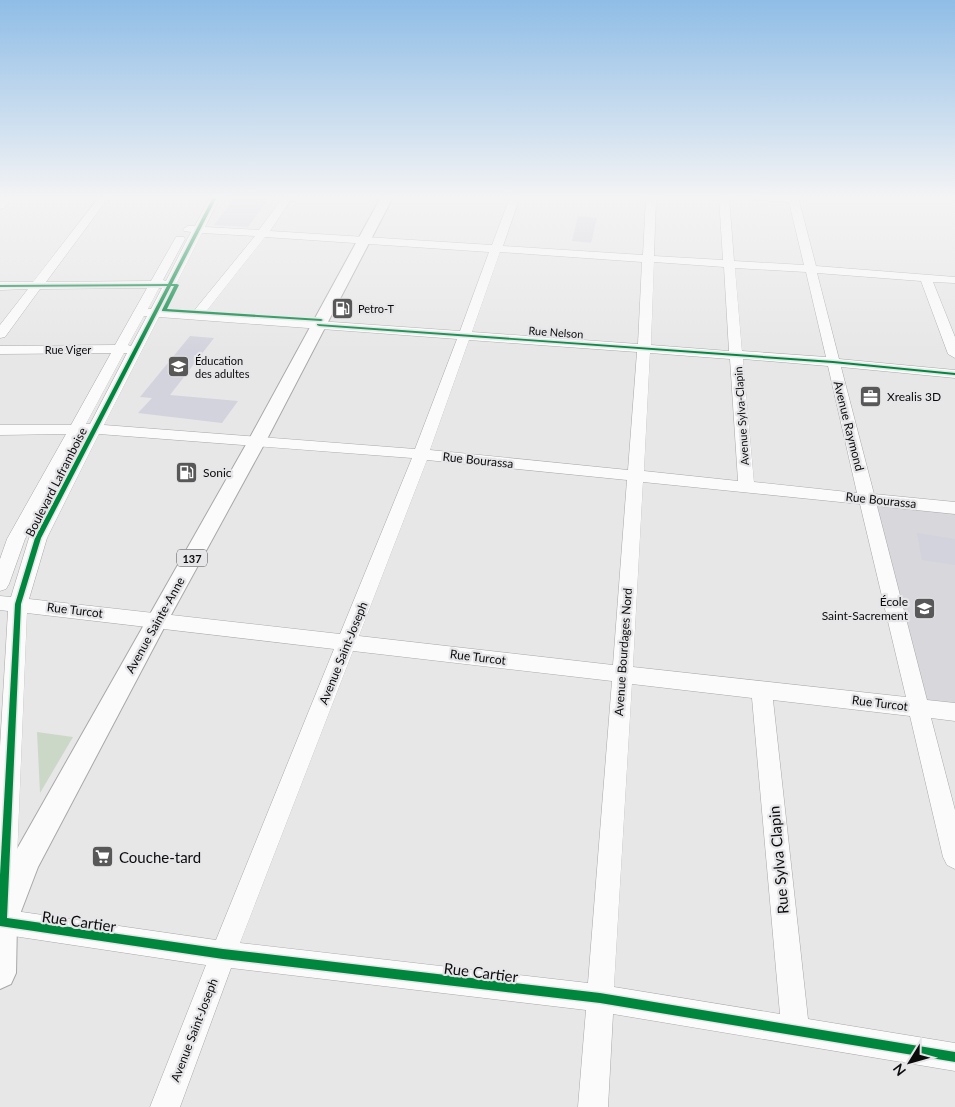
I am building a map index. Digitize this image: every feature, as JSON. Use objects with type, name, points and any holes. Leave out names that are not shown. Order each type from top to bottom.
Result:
[{"type":"main road","name":"Avenue Sainte-Anne","points":[[1,923],[27,859],[157,620],[257,442],[359,249]]},
{"type":"main road","name":"Boulevard Laframboise","points":[[0,973],[1,923]]},
{"type":"street","points":[[0,334],[65,249]]},
{"type":"street","name":"Boulevard Laframboise","points":[[1,923],[9,603],[120,349],[147,313],[177,249]]},
{"type":"street","name":"Boulevard Laframboise","points":[[162,284],[185,249]]},
{"type":"street","points":[[196,316],[250,249]]},
{"type":"street","points":[[491,249],[729,263],[955,280]]},
{"type":"street","name":"Avenue Saint-Joseph","points":[[165,1107],[223,954],[421,454],[496,249]]},
{"type":"street","name":"Avenue Bourdages Nord","points":[[592,1107],[644,349],[648,249]]},
{"type":"street","name":"Avenue Sylva-Clapin","points":[[728,249],[746,486]]},
{"type":"street","name":"Avenue Raymond","points":[[805,249],[955,857]]},
{"type":"street","points":[[925,277],[955,354]]},
{"type":"street","points":[[0,286],[162,284]]},
{"type":"street","name":"Boulevard Laframboise","points":[[0,584],[16,539],[136,349],[147,313]]},
{"type":"street","name":"Rue Nelson","points":[[147,313],[833,362],[955,374]]},
{"type":"street","name":"Rue Viger","points":[[0,350],[136,349]]},
{"type":"street","name":"Rue Bourassa","points":[[0,430],[85,429],[421,454],[955,508]]},
{"type":"street","name":"Rue Turcot","points":[[9,603],[955,712]]},
{"type":"street","name":"Rue Sylva Clapin","points":[[762,690],[794,1031]]},
{"type":"street","name":"Rue Cartier","points":[[1,923],[223,954],[600,998],[955,1058]]},
{"type":"shaded area","name":"École Saint-Sacrement","points":[[867,498],[955,507],[955,712],[918,708]]},
{"type":"green space","points":[[37,732],[73,737],[40,793]]},
{"type":"building","name":"Éducation des adultes","points":[[190,336],[214,338],[170,395],[238,401],[222,423],[138,413],[152,398],[140,397]]},
{"type":"building","points":[[917,533],[955,539],[955,565],[922,560]]},
{"type":"cycle path","points":[[188,249],[38,538],[18,604],[2,922],[223,954],[600,998],[955,1057]]},
{"type":"cycle path","points":[[0,286],[177,285],[164,310],[321,320]]},
{"type":"cycle path","points":[[319,325],[833,362],[955,374]]},
{"type":"place","name":"Petro-T","points":[[342,308]]},
{"type":"place","name":"Éducation des adultes","points":[[179,366]]},
{"type":"place","name":"Xrealis 3D","points":[[871,396]]},
{"type":"place","name":"Sonic","points":[[187,472]]},
{"type":"place","name":"École Saint-Sacrement","points":[[924,608]]},
{"type":"place","name":"Couche-tard","points":[[103,857]]}]
